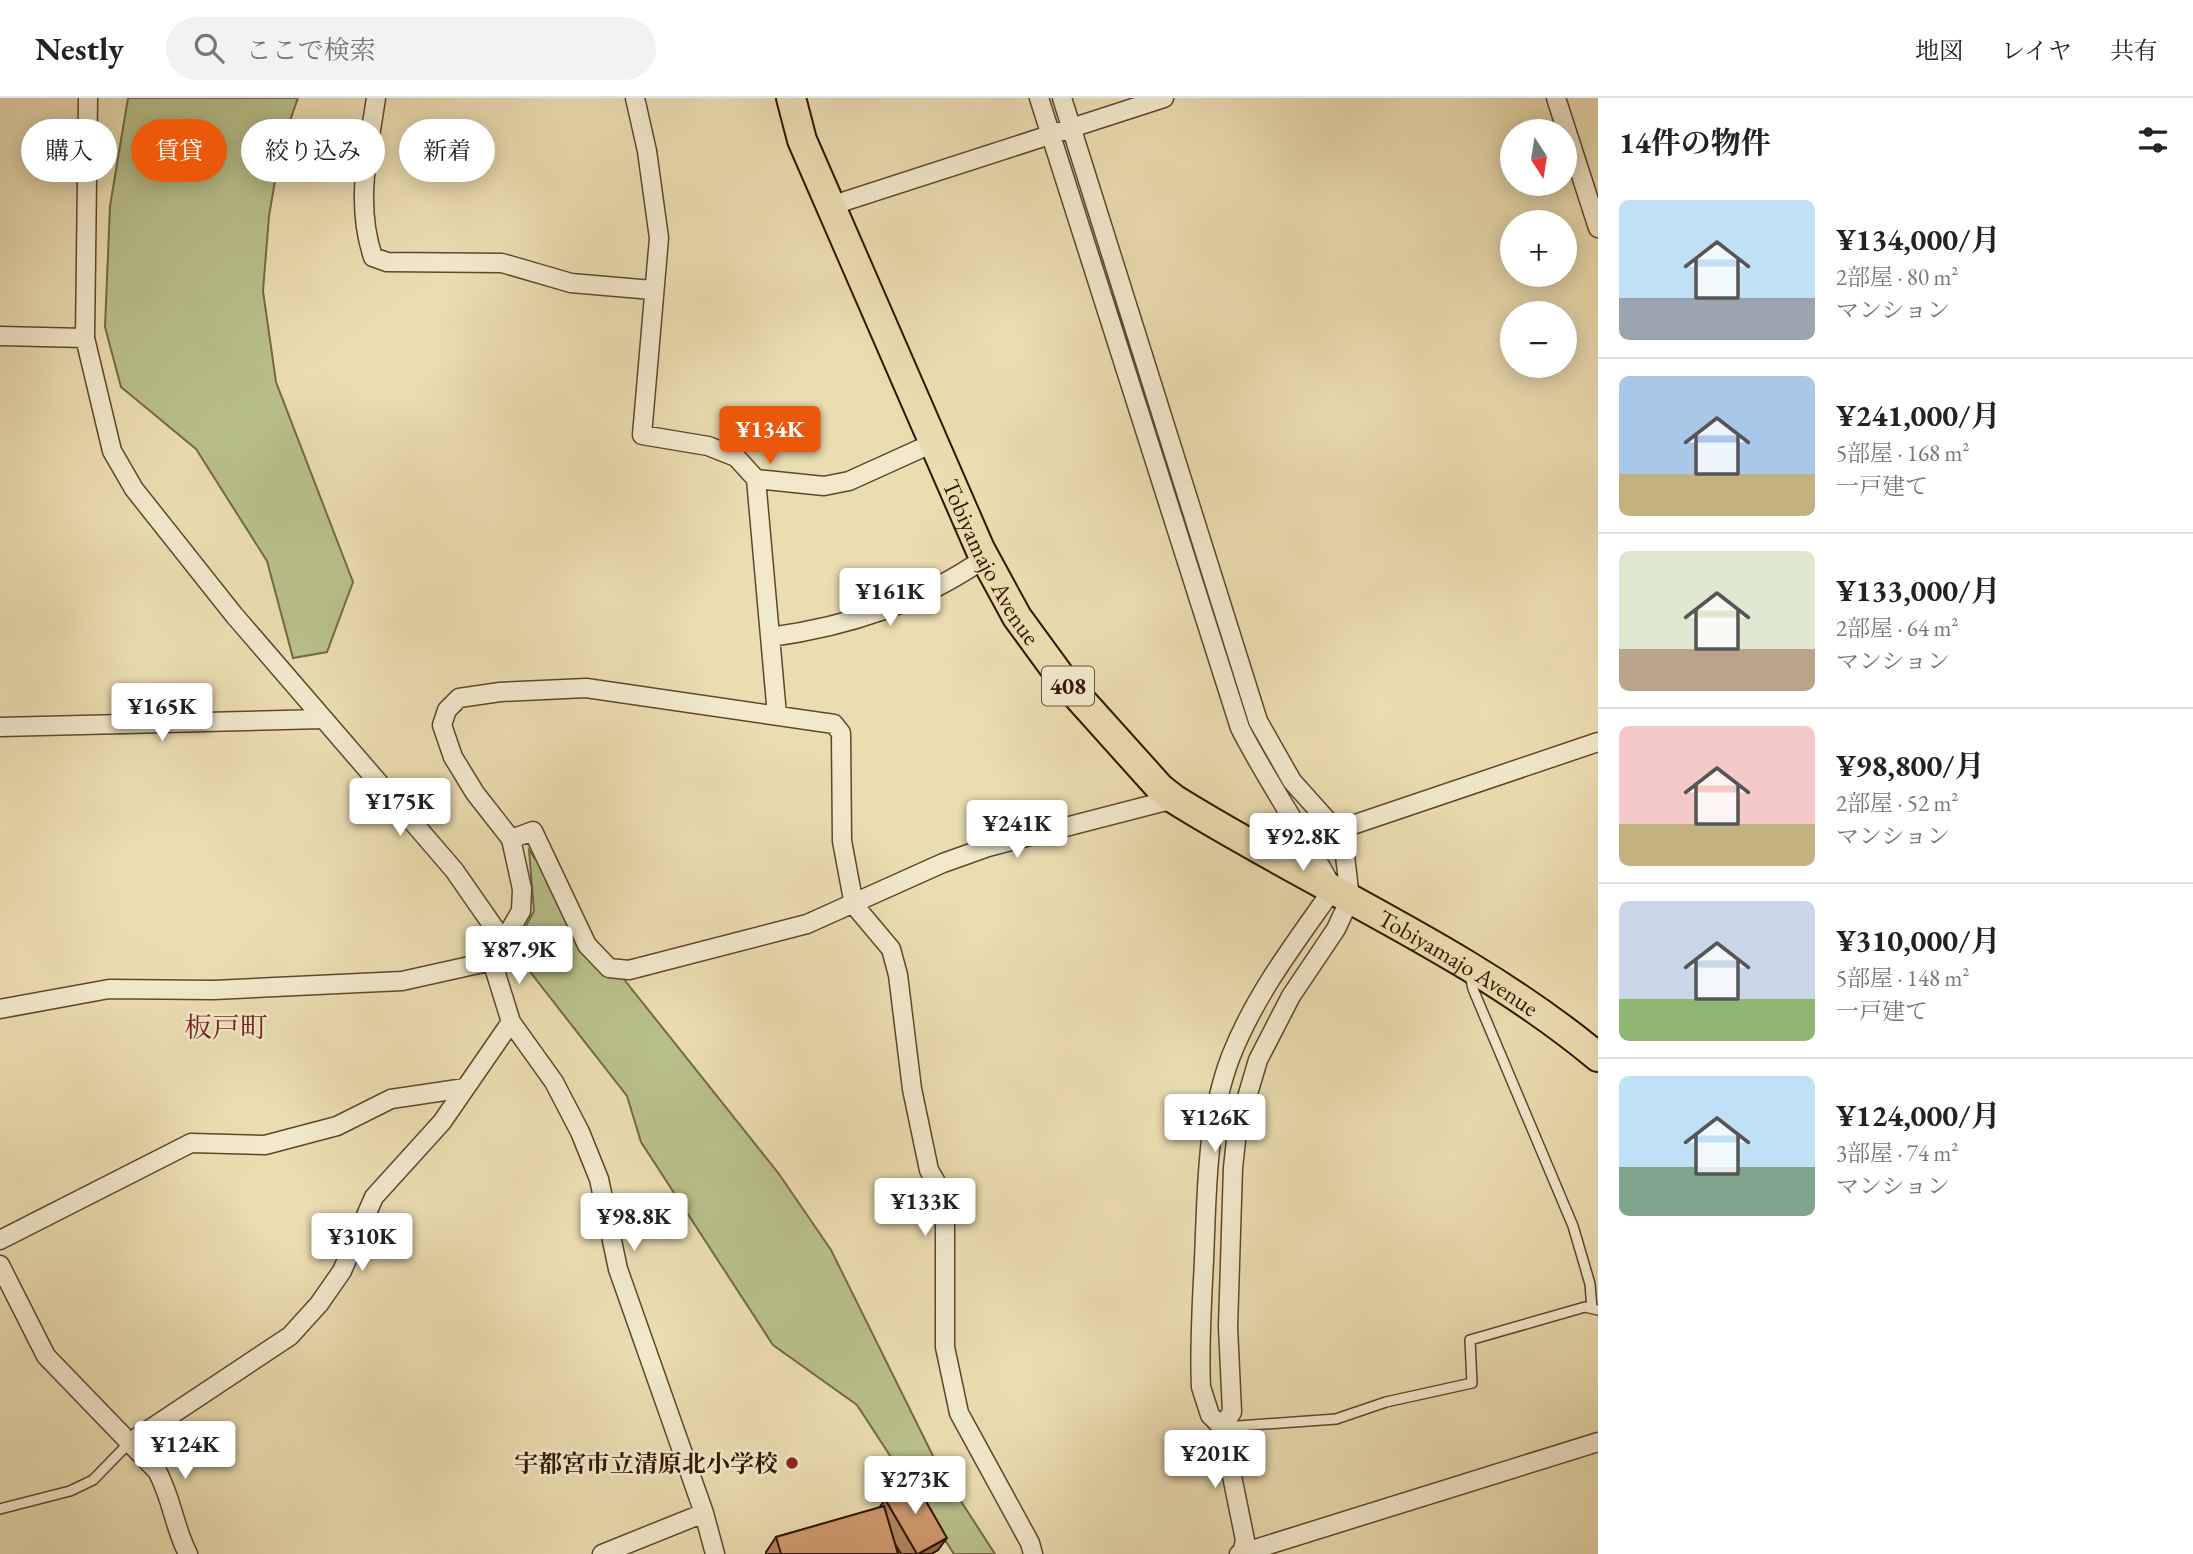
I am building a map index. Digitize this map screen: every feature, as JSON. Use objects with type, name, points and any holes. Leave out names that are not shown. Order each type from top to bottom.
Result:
[{"type":"highway","name":"Tobiyamajo Avenue","points":[[791,98],[802,141],[985,558],[1017,617],[1063,680],[1160,788],[1174,799],[1554,1020],[1598,1057]]},
{"type":"street","points":[[88,98],[85,338],[112,452],[134,489],[234,615],[454,870],[502,939]]},
{"type":"street","points":[[376,98],[364,197],[364,229],[373,257],[387,262],[502,263],[571,283],[652,290]]},
{"type":"street","points":[[635,98],[647,151],[659,238],[652,290],[651,349],[642,435],[708,446],[736,457],[756,479],[777,715]]},
{"type":"street","points":[[1039,98],[1240,728],[1262,770],[1341,894]]},
{"type":"street","points":[[1062,98],[1258,721],[1292,781],[1343,838],[1341,894],[1336,929],[1291,996],[1258,1060],[1237,1131],[1233,1168],[1228,1327],[1232,1412],[1222,1427]]},
{"type":"street","points":[[830,206],[1164,98]]},
{"type":"street","points":[[1556,98],[1598,228]]},
{"type":"street","points":[[0,336],[85,338]]},
{"type":"street","points":[[756,479],[824,486],[849,481],[933,443]]},
{"type":"street","points":[[771,636],[848,624],[924,596],[985,558]]},
{"type":"street","points":[[715,1554],[704,1513],[618,1269],[599,1179],[580,1132],[554,1082],[510,1022],[492,961],[502,939],[521,911],[520,876],[511,839],[475,793],[453,757],[442,725],[447,710],[459,698],[500,692],[586,688],[834,724],[841,733],[842,841],[854,905],[891,949],[898,975],[912,1088],[929,1170],[941,1191],[945,1210],[945,1348],[959,1413],[1030,1543],[1033,1554]]},
{"type":"street","points":[[0,727],[322,719]]},
{"type":"street","points":[[1308,840],[1598,742]]},
{"type":"street","points":[[511,839],[533,831],[587,945],[609,968],[629,970],[807,924],[943,863],[977,851],[1174,799]]},
{"type":"street","points":[[1241,1554],[1245,1540],[1222,1427],[1204,1404],[1200,1366],[1207,1182],[1214,1109],[1231,1057],[1248,1017],[1266,985],[1341,894]]},
{"type":"street","points":[[0,1009],[110,989],[214,990],[402,981],[492,961]]},
{"type":"street","points":[[129,1443],[290,1336],[319,1304],[342,1271],[374,1197],[442,1122],[510,1022]]},
{"type":"street","points":[[0,1240],[191,1143],[265,1144],[337,1126],[391,1099],[466,1088]]},
{"type":"street","points":[[0,1265],[46,1356],[157,1471],[168,1492],[180,1539],[188,1554]]},
{"type":"street","points":[[1241,1554],[1598,1442]]},
{"type":"street","points":[[602,1554],[704,1513]]},
{"type":"lane","points":[[1222,1427],[1335,1419],[1387,1402],[1472,1383],[1470,1340],[1584,1307],[1595,1309],[1573,1226],[1473,989],[1471,970]]},
{"type":"lane","points":[[0,1509],[82,1485],[93,1479],[129,1443]]},
{"type":"green space","points":[[128,98],[298,98],[291,119],[241,119],[241,182],[275,182],[269,216],[263,291],[276,382],[353,582],[327,652],[293,658],[267,561],[196,449],[121,387],[105,327],[110,206],[114,182],[117,182],[117,164]]},
{"type":"green space","points":[[529,850],[603,953],[779,1174],[831,1250],[937,1464],[995,1554],[954,1554],[857,1405],[773,1345],[641,1142],[627,1096],[513,950],[534,911]]},
{"type":"building","points":[[904,1478],[909,1486],[915,1482],[947,1538],[918,1554],[885,1499],[894,1493],[890,1486]]},
{"type":"building","points":[[884,1506],[898,1554],[781,1554],[776,1537]]},
{"type":"place","name":"宇都宮市立清原北小学校","points":[[792,1463]]},
{"type":"district","name":"板戸町","points":[[226,1027]]}]
